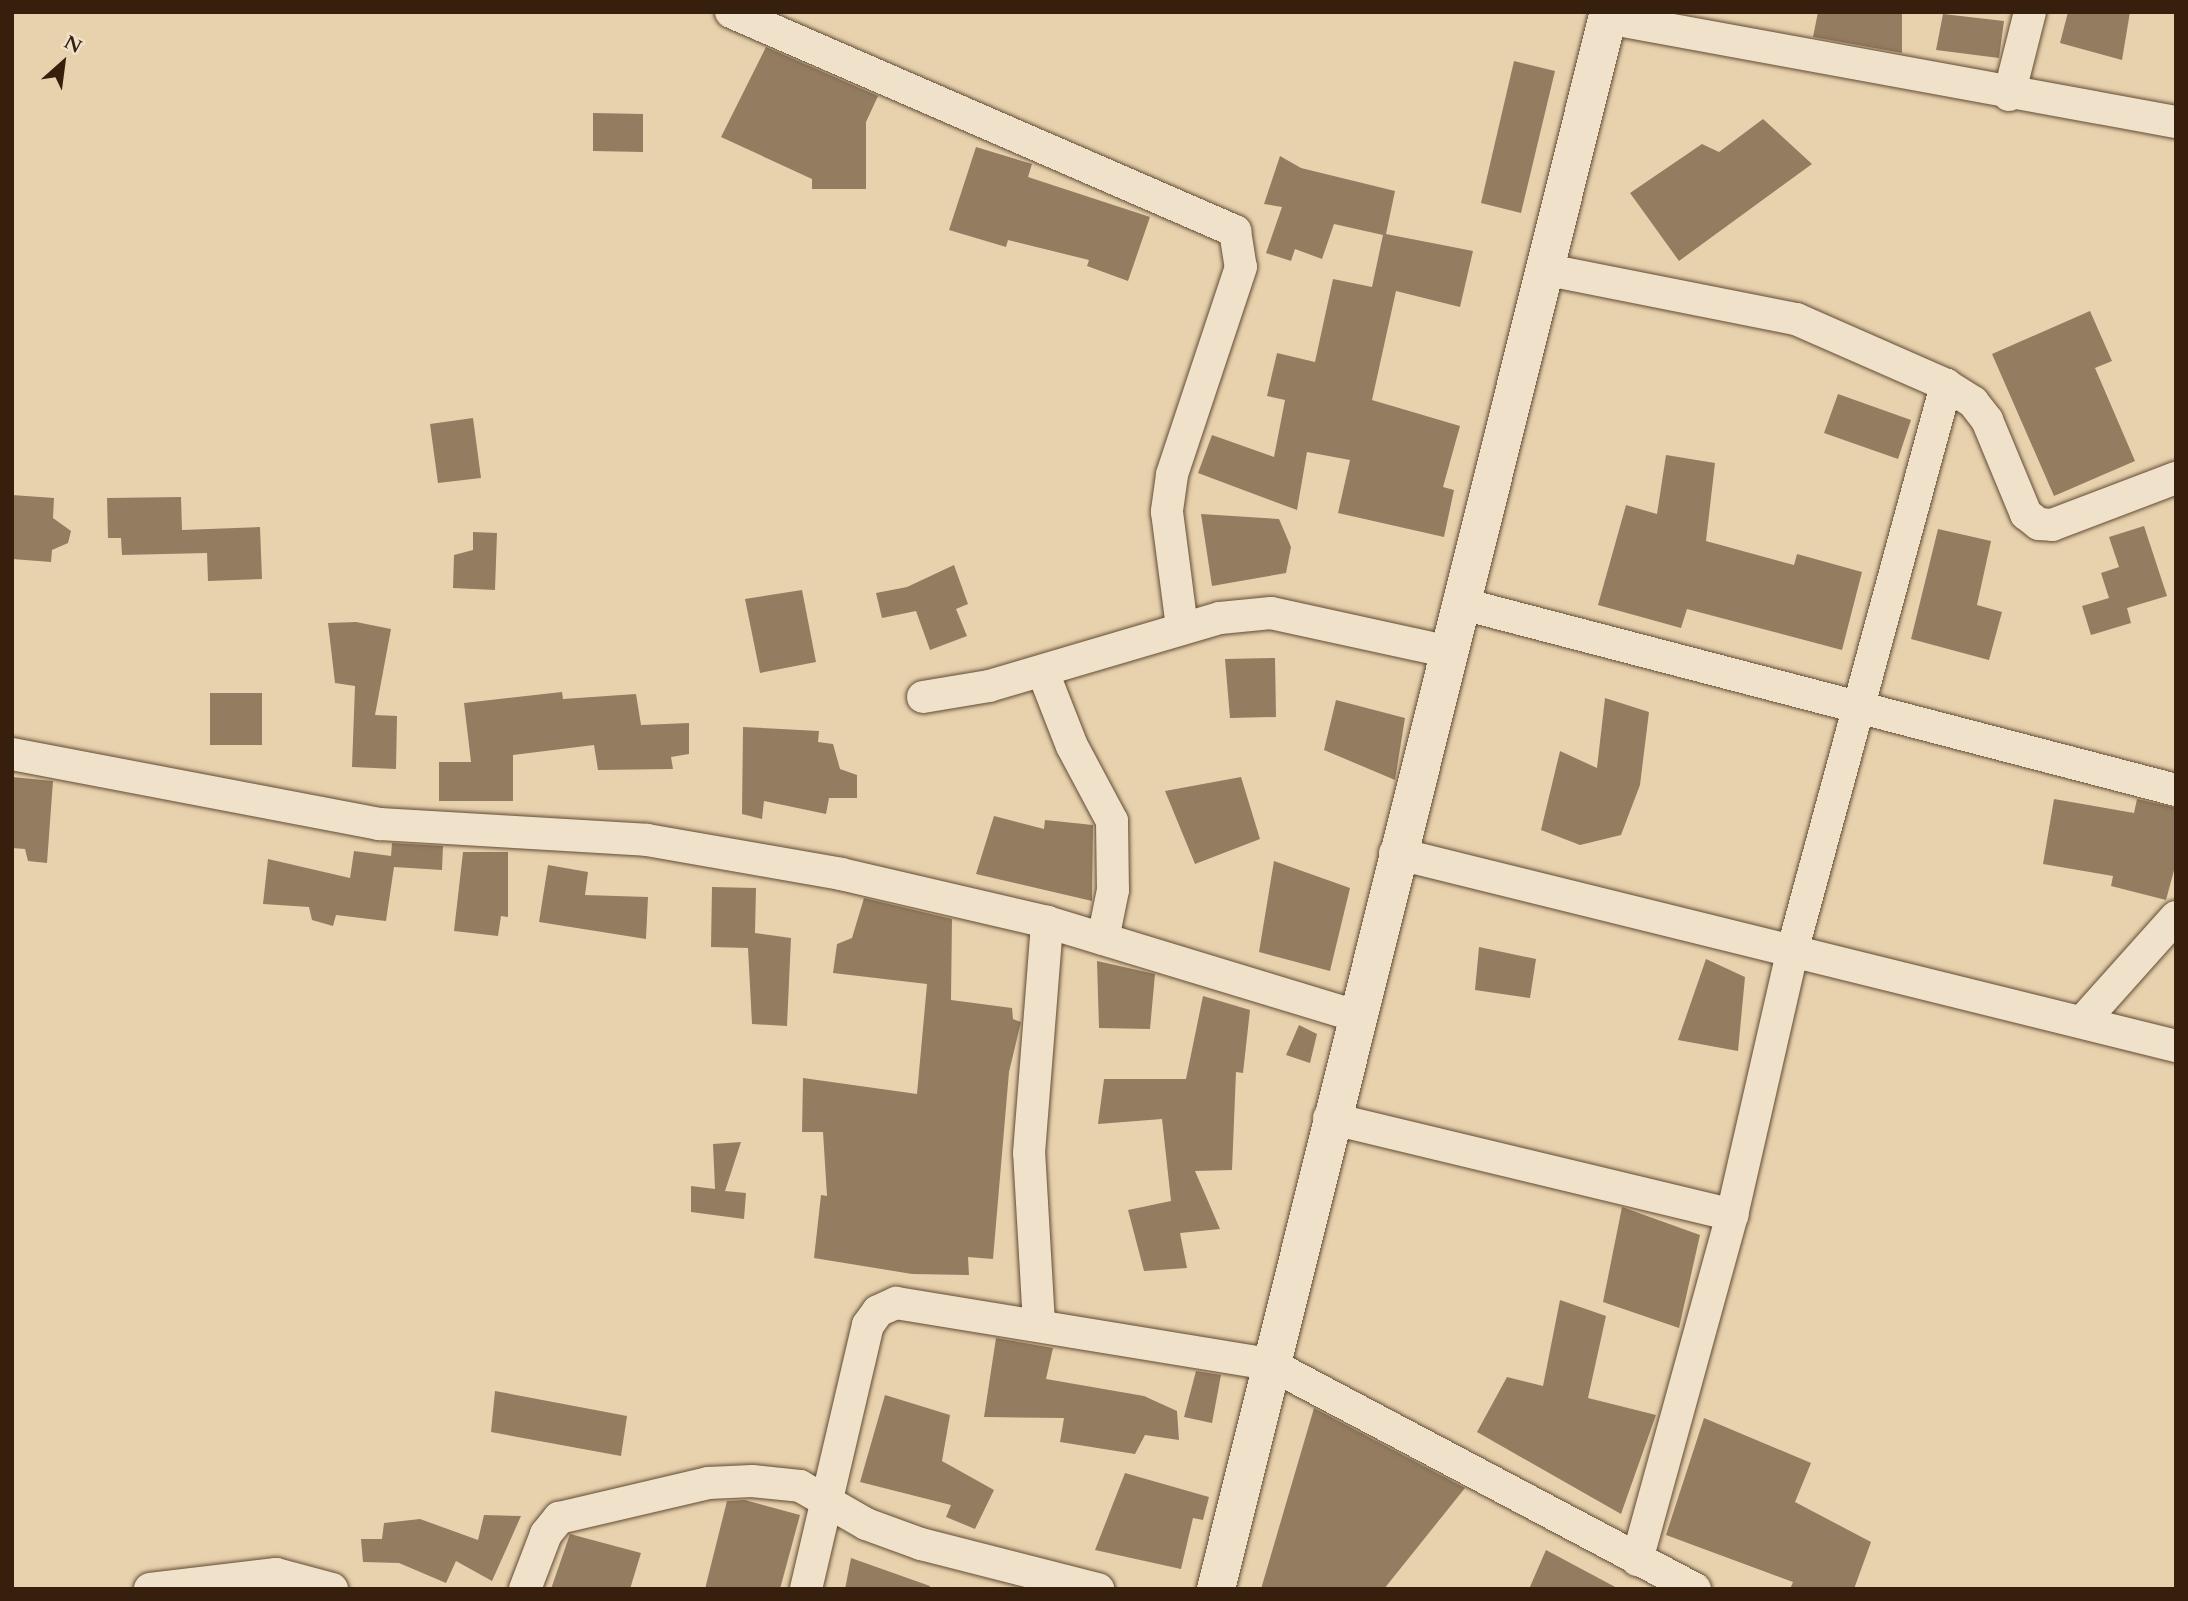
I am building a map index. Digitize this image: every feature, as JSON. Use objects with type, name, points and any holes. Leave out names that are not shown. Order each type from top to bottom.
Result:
[{"type":"street","points":[[731,12],[1235,231],[1241,267],[1172,475],[1167,512],[1182,628]]},
{"type":"street","points":[[2010,95],[2030,12]]},
{"type":"street","points":[[1216,1589],[1354,1015],[1608,15],[2010,95],[2176,122]]},
{"type":"street","points":[[1543,269],[1796,320],[1946,385],[1973,402],[1987,420],[2026,514],[2039,524],[2052,525],[2176,478]]},
{"type":"street","points":[[1637,1560],[1732,1215],[1792,952],[1946,385]]},
{"type":"street","points":[[1459,603],[2176,790]]},
{"type":"street","points":[[923,697],[1042,672],[1182,628],[1271,613],[1446,652]]},
{"type":"street","points":[[1042,672],[1072,746],[1112,821],[1113,890],[1103,939]]},
{"type":"street","points":[[12,754],[379,824],[647,840],[841,874],[1047,922],[1354,1015]]},
{"type":"street","points":[[1395,853],[2176,1046]]},
{"type":"street","points":[[2082,1022],[2176,917]]},
{"type":"street","points":[[1039,1324],[1029,1153],[1047,922]]},
{"type":"street","points":[[1329,1118],[1732,1215]]},
{"type":"street","points":[[806,1589],[829,1503],[868,1325],[878,1311],[896,1303],[925,1304],[1270,1364],[1695,1589]]},
{"type":"street","points":[[525,1589],[546,1534],[559,1518],[584,1508],[752,1481],[800,1486],[829,1503],[921,1544],[1098,1589]]},
{"type":"street","points":[[150,1589],[276,1574],[332,1589]]},
{"type":"building","points":[[1818,12],[1902,12],[1902,53],[1813,37]]},
{"type":"building","points":[[2068,12],[2130,12],[2122,60],[2060,43]]},
{"type":"building","points":[[1943,14],[2004,21],[1999,58],[1936,50]]},
{"type":"building","points":[[766,47],[878,96],[866,122],[866,189],[812,189],[812,179],[721,137]]},
{"type":"building","points":[[1514,61],[1555,71],[1521,213],[1481,203]]},
{"type":"building","points":[[593,113],[643,114],[643,152],[593,151]]},
{"type":"building","points":[[1763,119],[1812,164],[1679,261],[1630,193],[1702,144],[1719,152]]},
{"type":"building","points":[[976,147],[1032,164],[1028,177],[1150,217],[1128,281],[1087,266],[1089,260],[1008,240],[1006,247],[949,230]]},
{"type":"building","points":[[1280,156],[1301,168],[1395,191],[1386,234],[1473,251],[1460,307],[1396,291],[1372,400],[1460,426],[1443,487],[1454,490],[1444,537],[1338,513],[1350,460],[1307,452],[1297,510],[1198,473],[1212,435],[1274,457],[1285,400],[1267,396],[1277,353],[1315,362],[1333,279],[1372,287],[1383,235],[1334,224],[1322,259],[1295,249],[1291,261],[1266,253],[1282,207],[1264,204]]},
{"type":"building","points":[[2090,311],[2112,361],[2095,368],[2135,461],[2054,496],[1992,354]]},
{"type":"building","points":[[1838,394],[1911,420],[1898,459],[1824,433]]},
{"type":"building","points":[[473,418],[481,478],[438,483],[430,424]]},
{"type":"building","points":[[1666,455],[1715,463],[1706,541],[1794,565],[1797,554],[1862,572],[1842,650],[1687,609],[1681,628],[1598,605],[1626,505],[1657,514]]},
{"type":"building","points":[[12,495],[54,498],[53,518],[71,531],[68,543],[52,550],[51,562],[12,559]]},
{"type":"building","points":[[181,497],[182,530],[260,527],[262,579],[208,581],[207,553],[122,555],[121,538],[108,538],[107,498]]},
{"type":"building","points":[[1201,514],[1279,519],[1291,547],[1286,573],[1212,586]]},
{"type":"building","points":[[2144,526],[2167,596],[2127,608],[2131,623],[2091,635],[2082,606],[2109,598],[2101,573],[2119,567],[2109,537]]},
{"type":"building","points":[[1938,529],[1991,541],[1977,605],[2002,612],[1989,660],[1911,639]]},
{"type":"building","points":[[473,532],[497,533],[495,590],[453,588],[454,555],[473,550]]},
{"type":"building","points":[[954,565],[968,604],[956,609],[967,636],[930,650],[916,611],[882,618],[876,593],[907,587]]},
{"type":"building","points":[[802,590],[816,662],[760,673],[745,599]]},
{"type":"building","points":[[356,622],[391,629],[375,715],[397,716],[396,769],[352,767],[355,686],[335,683],[328,623]]},
{"type":"building","points":[[1275,658],[1276,717],[1230,718],[1225,659]]},
{"type":"building","points":[[562,692],[563,699],[636,694],[641,725],[689,723],[689,754],[671,757],[673,769],[598,770],[594,745],[513,755],[513,801],[439,801],[439,762],[471,762],[464,703]]},
{"type":"building","points":[[210,693],[262,693],[262,745],[210,745]]},
{"type":"building","points":[[1605,698],[1649,712],[1640,785],[1621,835],[1580,845],[1541,830],[1560,751],[1597,768]]},
{"type":"building","points":[[1336,700],[1405,718],[1395,780],[1324,750]]},
{"type":"building","points":[[743,727],[819,731],[818,742],[833,744],[840,769],[857,775],[857,798],[829,798],[826,814],[764,801],[762,819],[742,814]]},
{"type":"building","points":[[12,777],[53,781],[47,863],[28,861],[25,849],[12,848]]},
{"type":"building","points":[[1241,777],[1260,839],[1195,864],[1165,791]]},
{"type":"building","points":[[2054,799],[2134,813],[2137,799],[2176,808],[2176,863],[2166,900],[2111,886],[2113,876],[2043,864]]},
{"type":"building","points":[[994,816],[1044,829],[1045,820],[1093,825],[1092,901],[976,874]]},
{"type":"building","points":[[392,843],[443,846],[442,870],[394,867],[386,921],[336,915],[333,926],[312,920],[309,907],[263,904],[268,859],[350,878],[354,851],[391,856]]},
{"type":"building","points":[[463,852],[508,852],[508,917],[501,916],[498,936],[454,931]]},
{"type":"building","points":[[1274,861],[1350,888],[1330,971],[1259,952]]},
{"type":"building","points":[[548,865],[588,872],[585,895],[648,897],[646,939],[539,922]]},
{"type":"building","points":[[712,887],[756,888],[755,933],[791,938],[787,1026],[752,1024],[748,948],[711,947]]},
{"type":"building","points":[[864,898],[952,919],[951,1000],[1012,1008],[1013,1019],[1021,1022],[1009,1072],[993,1259],[968,1257],[969,1275],[912,1274],[814,1258],[821,1195],[827,1196],[823,1132],[802,1132],[803,1078],[917,1094],[927,984],[833,973],[837,944],[852,938]]},
{"type":"building","points":[[1479,947],[1536,959],[1530,998],[1475,990]]},
{"type":"building","points":[[1706,959],[1745,977],[1738,1051],[1678,1040]]},
{"type":"building","points":[[1097,961],[1155,974],[1150,1029],[1099,1028]]},
{"type":"building","points":[[1203,996],[1250,1010],[1243,1073],[1236,1072],[1232,1170],[1195,1171],[1220,1229],[1180,1233],[1187,1268],[1144,1271],[1128,1210],[1171,1201],[1162,1119],[1098,1124],[1104,1079],[1186,1079]]},
{"type":"building","points":[[1299,1025],[1317,1034],[1310,1063],[1286,1055]]},
{"type":"building","points":[[741,1142],[725,1191],[746,1193],[744,1219],[691,1212],[691,1186],[715,1189],[713,1144]]},
{"type":"building","points":[[1622,1207],[1700,1235],[1679,1328],[1603,1302]]},
{"type":"building","points":[[1560,1300],[1606,1316],[1588,1398],[1656,1415],[1621,1514],[1477,1432],[1507,1377],[1543,1386]]},
{"type":"building","points":[[996,1338],[1053,1348],[1046,1379],[1144,1396],[1177,1411],[1179,1440],[1145,1435],[1135,1454],[1060,1442],[1064,1418],[984,1417]]},
{"type":"building","points":[[1196,1371],[1221,1375],[1212,1423],[1184,1417]]},
{"type":"building","points":[[495,1391],[627,1416],[621,1456],[491,1432]]},
{"type":"building","points":[[885,1395],[950,1415],[942,1461],[994,1490],[975,1529],[946,1517],[951,1505],[860,1482]]},
{"type":"building","points":[[1314,1408],[1465,1488],[1384,1589],[1261,1589]]},
{"type":"building","points":[[1704,1418],[1811,1463],[1795,1502],[1871,1542],[1854,1589],[1790,1589],[1793,1582],[1666,1535]]},
{"type":"building","points":[[1125,1473],[1209,1497],[1203,1520],[1193,1518],[1181,1569],[1095,1550]]},
{"type":"building","points":[[745,1500],[800,1515],[780,1589],[705,1589],[727,1501]]},
{"type":"building","points":[[484,1515],[521,1516],[492,1581],[456,1561],[446,1583],[399,1563],[363,1562],[361,1539],[382,1539],[384,1523],[420,1519],[478,1540]]},
{"type":"building","points":[[570,1534],[641,1553],[630,1589],[551,1589]]},
{"type":"building","points":[[1546,1550],[1619,1589],[1529,1589]]},
{"type":"building","points":[[851,1558],[930,1586],[929,1589],[845,1589]]}]
